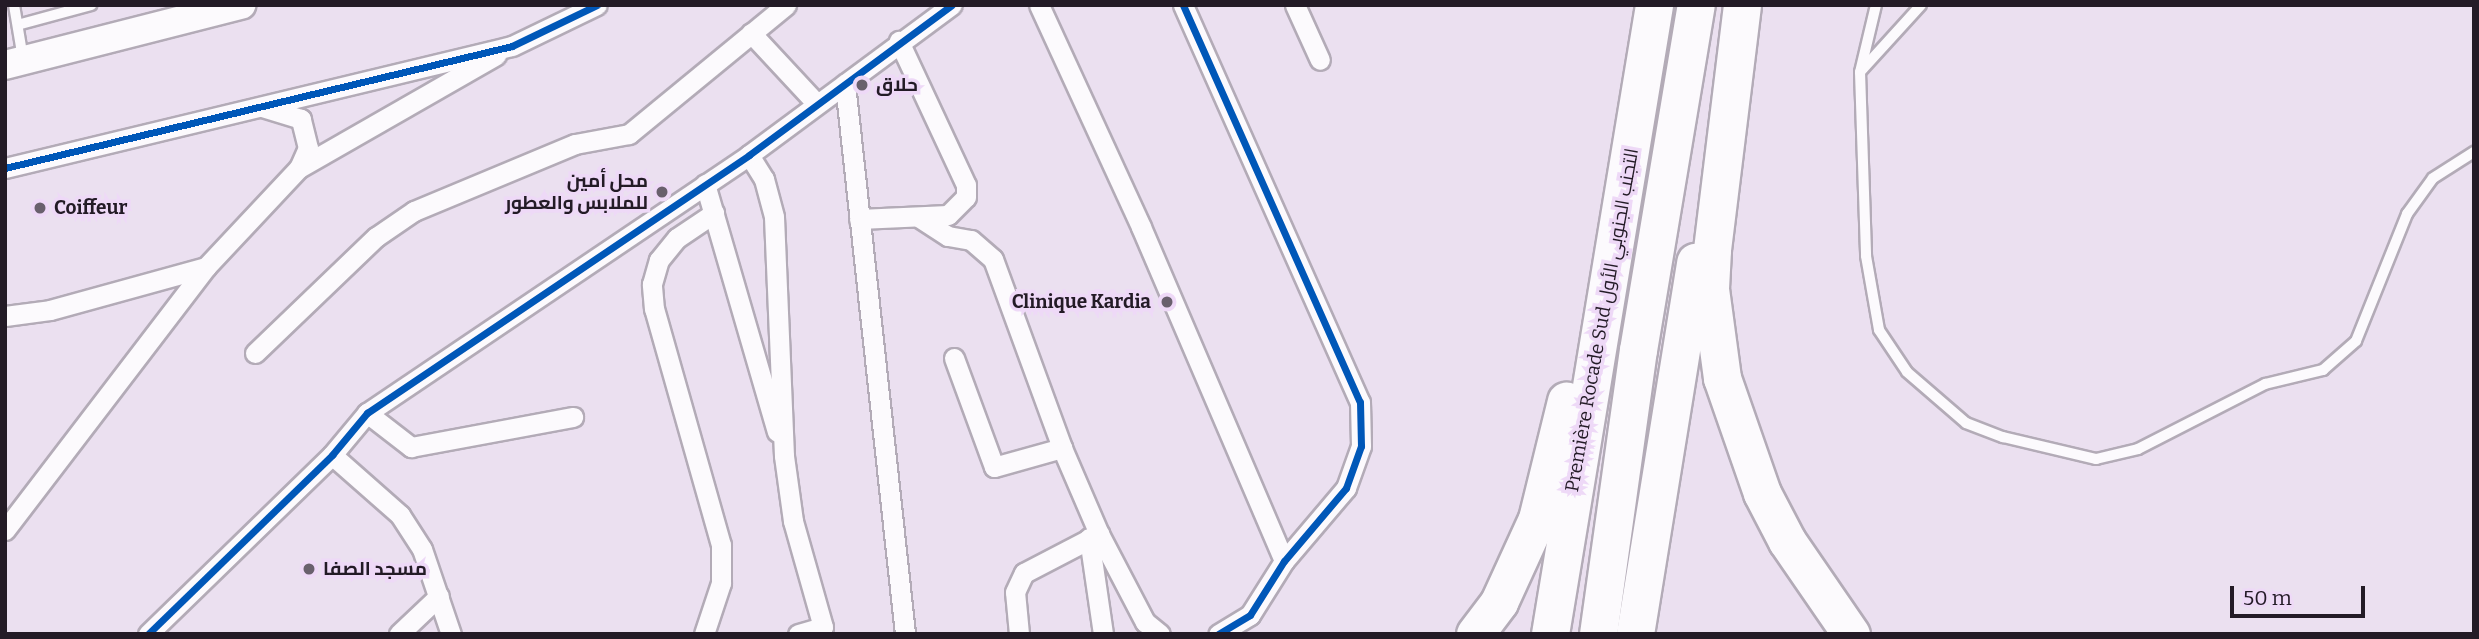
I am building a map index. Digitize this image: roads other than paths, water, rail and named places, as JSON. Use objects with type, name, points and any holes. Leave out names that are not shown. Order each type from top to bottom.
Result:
[{"type":"highway","name":"Première Rocade Sud التجنب الجنوبي الأول","points":[[1550,634],[1622,215],[1654,5]]},
{"type":"highway","name":"Première Rocade Sud التجنب الجنوبي الأول","points":[[1598,634],[1638,350],[1696,5]]},
{"type":"highway","points":[[1635,634],[1742,5]]},
{"type":"highway","points":[[1742,5],[1712,250],[1710,289],[1722,378],[1762,493],[1787,541],[1851,634]]},
{"type":"highway","points":[[1475,634],[1499,602],[1536,519],[1622,215]]},
{"type":"main road","points":[[14,62],[241,5]]},
{"type":"street","points":[[5,530],[206,267],[299,169],[512,46],[597,5]]},
{"type":"street","points":[[256,353],[376,237],[414,211],[575,144],[629,134],[786,5]]},
{"type":"street","points":[[148,634],[332,455],[368,412],[749,155],[899,41],[952,5]]},
{"type":"street","points":[[1039,5],[1142,227],[1284,561]]},
{"type":"street","points":[[1295,5],[1320,60]]},
{"type":"street","points":[[1184,6],[1360,402],[1361,446],[1346,488],[1284,561],[1250,615],[1218,634]]},
{"type":"street","points":[[751,33],[817,103]]},
{"type":"street","points":[[859,219],[948,215],[965,198],[966,185],[899,41]]},
{"type":"street","points":[[5,168],[512,46]]},
{"type":"street","points":[[845,84],[905,634]]},
{"type":"street","points":[[260,107],[301,119],[308,148],[299,169]]},
{"type":"street","points":[[749,155],[764,179],[774,217],[784,457],[793,520],[823,627],[799,634]]},
{"type":"street","points":[[705,184],[784,457]]},
{"type":"street","points":[[704,634],[721,583],[721,545],[654,309],[652,284],[659,260],[677,238],[714,214]]},
{"type":"street","points":[[920,218],[948,236],[971,240],[993,258],[1094,536],[1144,622],[1160,634]]},
{"type":"street","points":[[5,316],[50,310],[206,267]]},
{"type":"street","points":[[954,358],[994,467],[1062,449]]},
{"type":"street","points":[[368,412],[411,447],[573,417]]},
{"type":"street","points":[[332,455],[400,515],[422,549],[450,634]]},
{"type":"street","points":[[1019,634],[1015,599],[1020,580],[1030,569],[1094,536]]},
{"type":"street","points":[[1094,536],[1103,634]]},
{"type":"street","points":[[399,634],[439,596]]},
{"type":"lane","points":[[14,5],[21,24],[14,62]]},
{"type":"lane","points":[[21,24],[91,5]]},
{"type":"lane","points":[[1876,5],[1860,72],[1866,256],[1879,330],[1907,372],[1966,424],[2096,459],[2138,449],[2222,403],[2337,361],[2356,341],[2407,214],[2433,178],[2474,152]]},
{"type":"lane","points":[[1860,72],[1922,5]]},
{"type":"place","name":"حلاق","points":[[862,85]]},
{"type":"place","name":"محل أمين للملابس والعطور","points":[[662,192]]},
{"type":"place","name":"Coiffeur","points":[[40,208]]},
{"type":"place","name":"Clinique Kardia","points":[[1167,302]]},
{"type":"place","name":"مسجد الصفا","points":[[309,569]]}]
